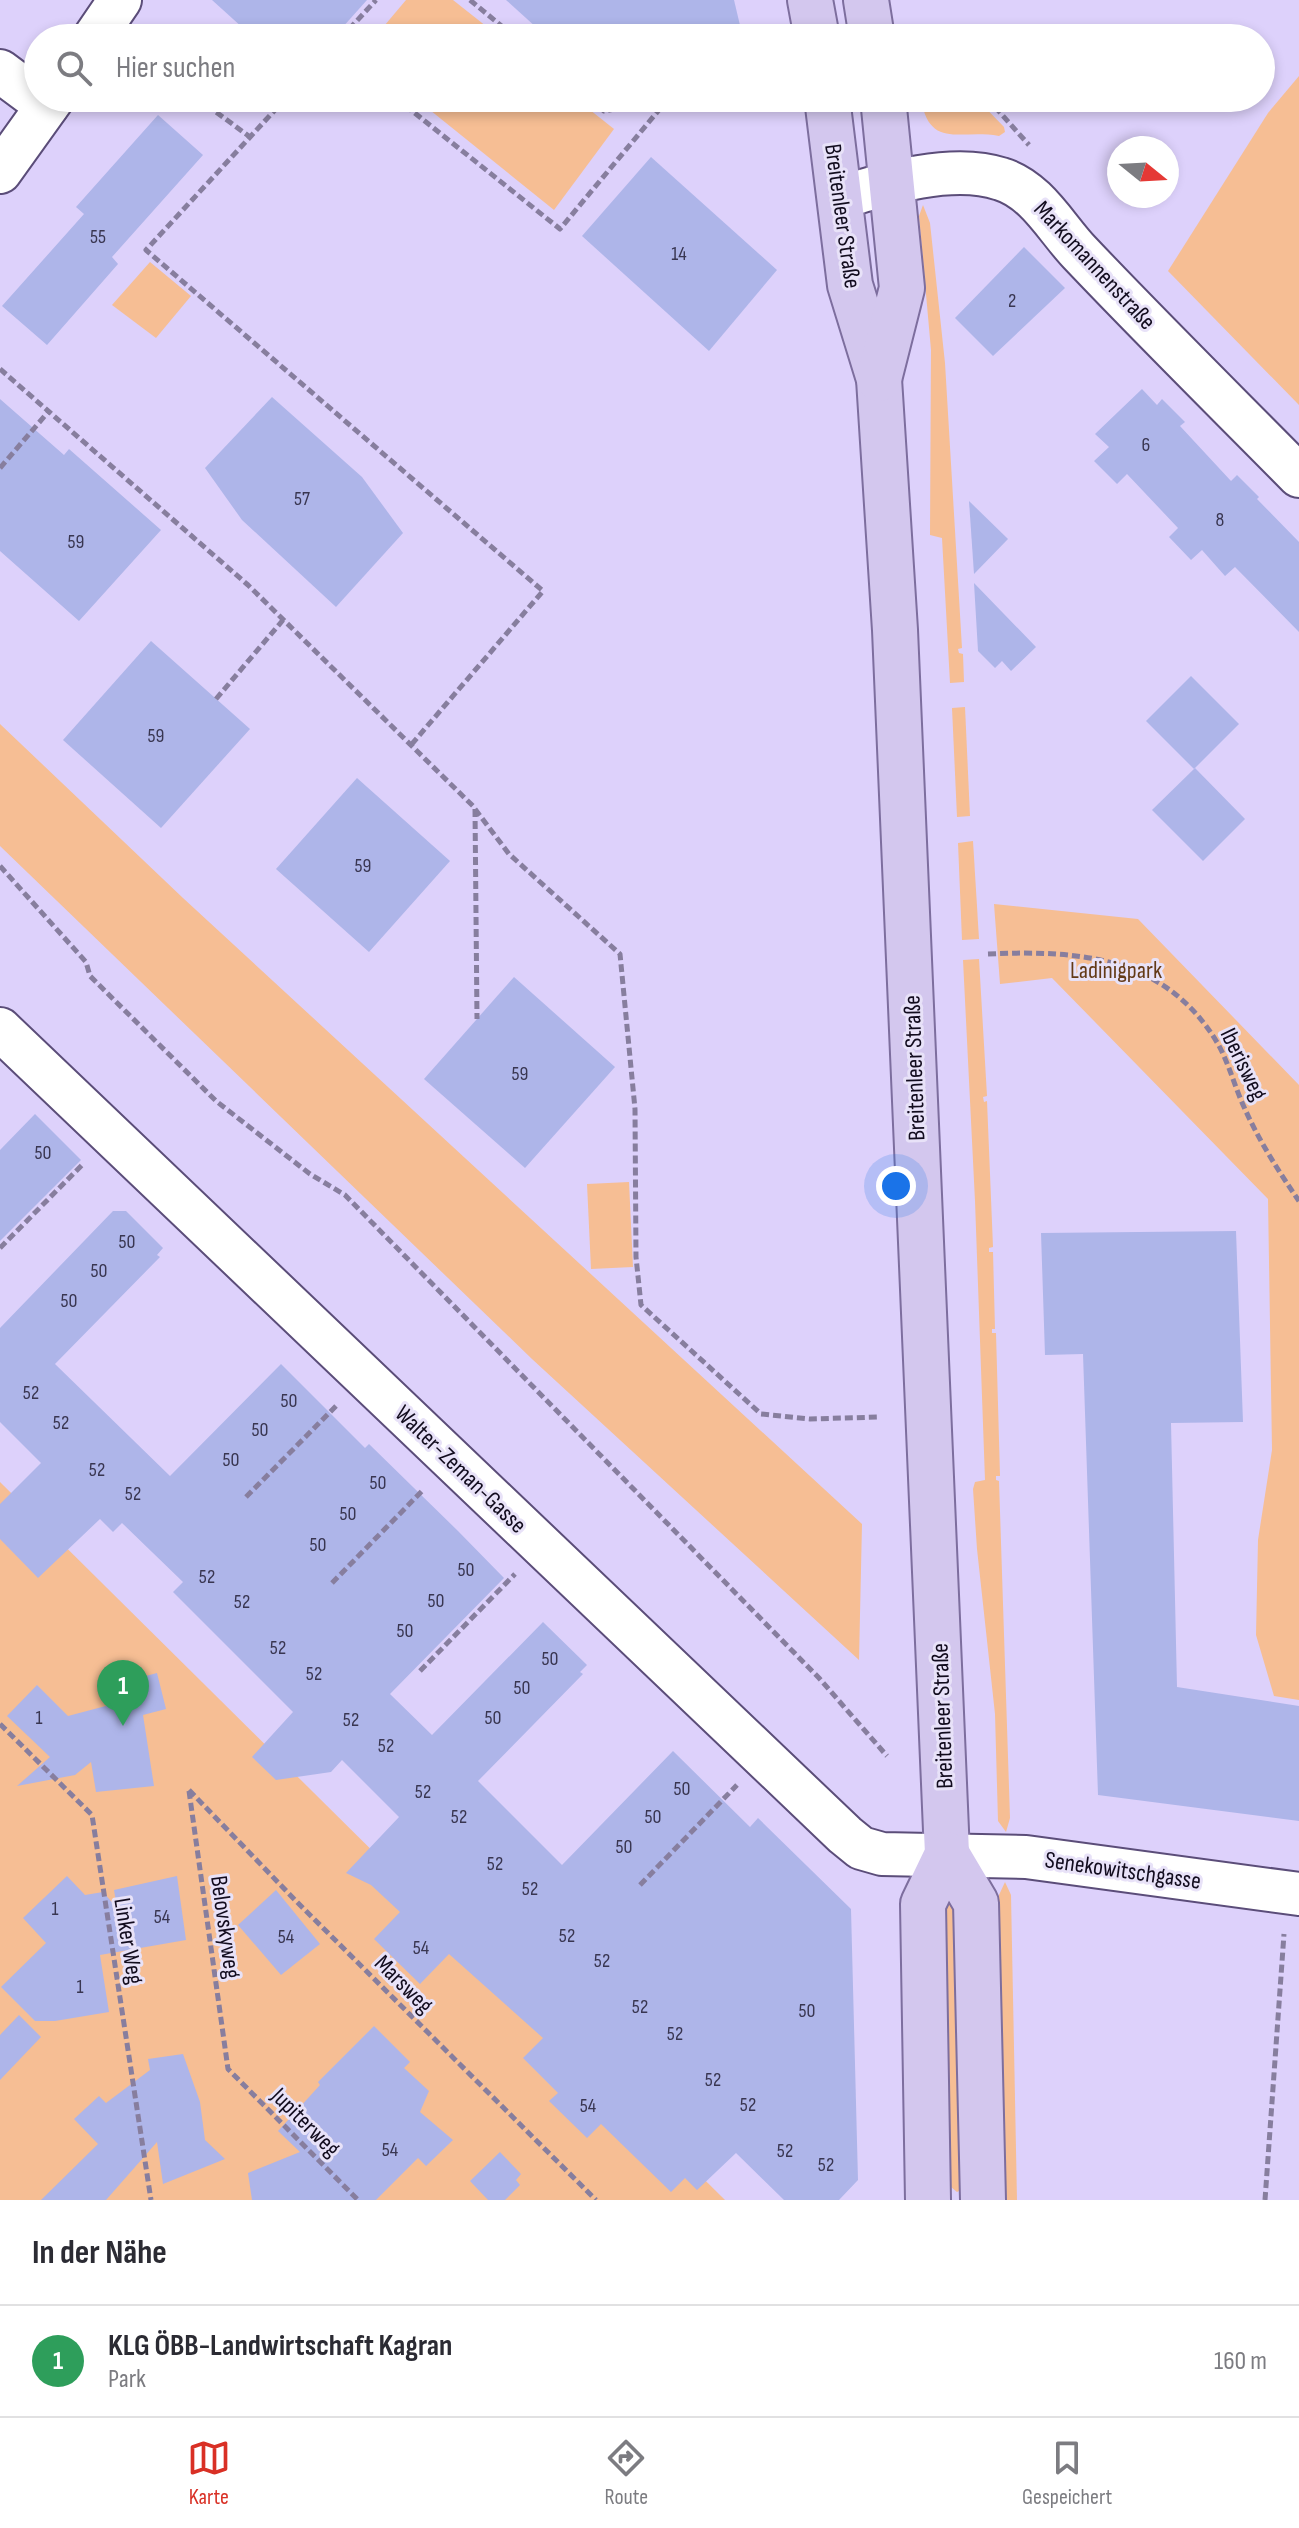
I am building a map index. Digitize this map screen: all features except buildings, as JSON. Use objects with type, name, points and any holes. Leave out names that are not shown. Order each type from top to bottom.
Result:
[{"type":"main road","points":[[810,0],[814,24]]},
{"type":"main road","points":[[866,0],[870,24]]},
{"type":"main road","name":"Breitenleer Straße","points":[[829,112],[850,285],[879,379],[895,630],[947,1854],[923,1904],[928,2200]]},
{"type":"main road","name":"Breitenleer Straße","points":[[879,379],[902,288],[885,112]]},
{"type":"main road","name":"Breitenleer Straße","points":[[947,1854],[976,1903],[983,2200]]},
{"type":"street","points":[[104,24],[120,0]]},
{"type":"street","points":[[0,71],[24,86]]},
{"type":"street","points":[[0,172],[43,112]]},
{"type":"street","name":"Markomannenstraße","points":[[840,198],[892,181],[966,173],[1003,179],[1018,186],[1033,198],[1078,251],[1299,476]]},
{"type":"street","name":"Walter-Zeman-Gasse","points":[[0,1029],[861,1848],[882,1854],[947,1854]]},
{"type":"street","name":"Senekowitschgasse","points":[[947,1854],[1026,1857],[1293,1893]]},
{"type":"path","points":[[354,24],[376,0]]},
{"type":"path","points":[[470,0],[499,24]]},
{"type":"path","points":[[216,112],[250,137]]},
{"type":"path","points":[[273,112],[146,250],[543,591],[411,745]]},
{"type":"path","points":[[414,112],[560,229],[660,112]]},
{"type":"path","points":[[999,112],[1038,156]]},
{"type":"path","points":[[0,369],[248,585],[475,808],[509,854],[620,954],[635,1109],[636,1257],[641,1305],[761,1414],[810,1419],[879,1417]]},
{"type":"path","points":[[0,468],[49,411]]},
{"type":"path","points":[[216,699],[283,620]]},
{"type":"path","points":[[475,808],[477,1019]]},
{"type":"path","points":[[0,866],[86,962],[90,976],[216,1101],[310,1174],[345,1195],[819,1678],[887,1756]]},
{"type":"path","name":"Iberisweg","points":[[988,954],[1032,952],[1085,956],[1140,972],[1173,994],[1199,1016],[1218,1045],[1266,1151],[1299,1201]]},
{"type":"path","points":[[0,1248],[111,1135]]},
{"type":"path","points":[[246,1497],[364,1377]]},
{"type":"path","points":[[332,1583],[452,1460]]},
{"type":"path","points":[[420,1671],[542,1546]]},
{"type":"path","name":"Linker Weg","points":[[0,1724],[92,1815],[151,2200]]},
{"type":"path","points":[[640,1885],[764,1757]]},
{"type":"path","name":"Belovskyweg","points":[[189,1790],[228,2069]]},
{"type":"path","name":"Marsweg","points":[[189,1790],[596,2200]]},
{"type":"path","points":[[1265,2200],[1293,1893]]},
{"type":"path","name":"Jupiterweg","points":[[228,2069],[358,2200]]},
{"type":"green space","points":[[406,0],[453,0],[483,24],[386,24]]},
{"type":"green space","points":[[1299,76],[1299,405],[1168,271],[1268,113],[1275,112],[1275,105]]},
{"type":"green space","points":[[432,112],[593,112],[614,129],[554,210]]},
{"type":"green space","points":[[990,112],[1005,132],[999,136],[948,134],[931,125],[925,114]]},
{"type":"green space","points":[[923,205],[930,223],[945,363],[962,648],[958,649],[963,654],[964,682],[950,683],[942,538],[930,535],[931,350],[919,216]]},
{"type":"green space","points":[[150,262],[191,296],[156,338],[112,305]]},
{"type":"green space","points":[[965,707],[970,816],[957,817],[952,708]]},
{"type":"green space","points":[[0,724],[183,898],[862,1524],[859,1660],[532,1359],[0,846]]},
{"type":"green space","points":[[973,841],[979,939],[962,940],[958,843]]},
{"type":"green space","name":"Ladinigpark","points":[[994,904],[1138,919],[1299,1085],[1299,1700],[1274,1696],[1256,1635],[1258,1540],[1272,1450],[1268,1199],[1052,978],[1000,984]]},
{"type":"green space","points":[[979,959],[987,1096],[983,1097],[984,1102],[987,1101],[993,1247],[989,1248],[989,1252],[993,1252],[995,1329],[992,1333],[996,1333],[1000,1476],[996,1476],[996,1480],[999,1481],[1010,1818],[1006,1832],[998,1821],[995,1714],[973,1489],[975,1482],[985,1480],[963,960]]},
{"type":"green space","points":[[629,1182],[633,1267],[591,1269],[587,1184]]},
{"type":"green space","points":[[0,1482],[725,2200],[0,2200]]},
{"type":"green space","points":[[1005,1882],[1011,1895],[1017,2200],[1005,2200],[999,1895]]},
{"type":"green space","points":[[942,1883],[955,1883],[961,2190],[957,2192],[951,2187],[945,2124]]},
{"type":"place","name":"KLG ÖBB-Landwirtschaft Kagran","points":[[123,1726]]}]
